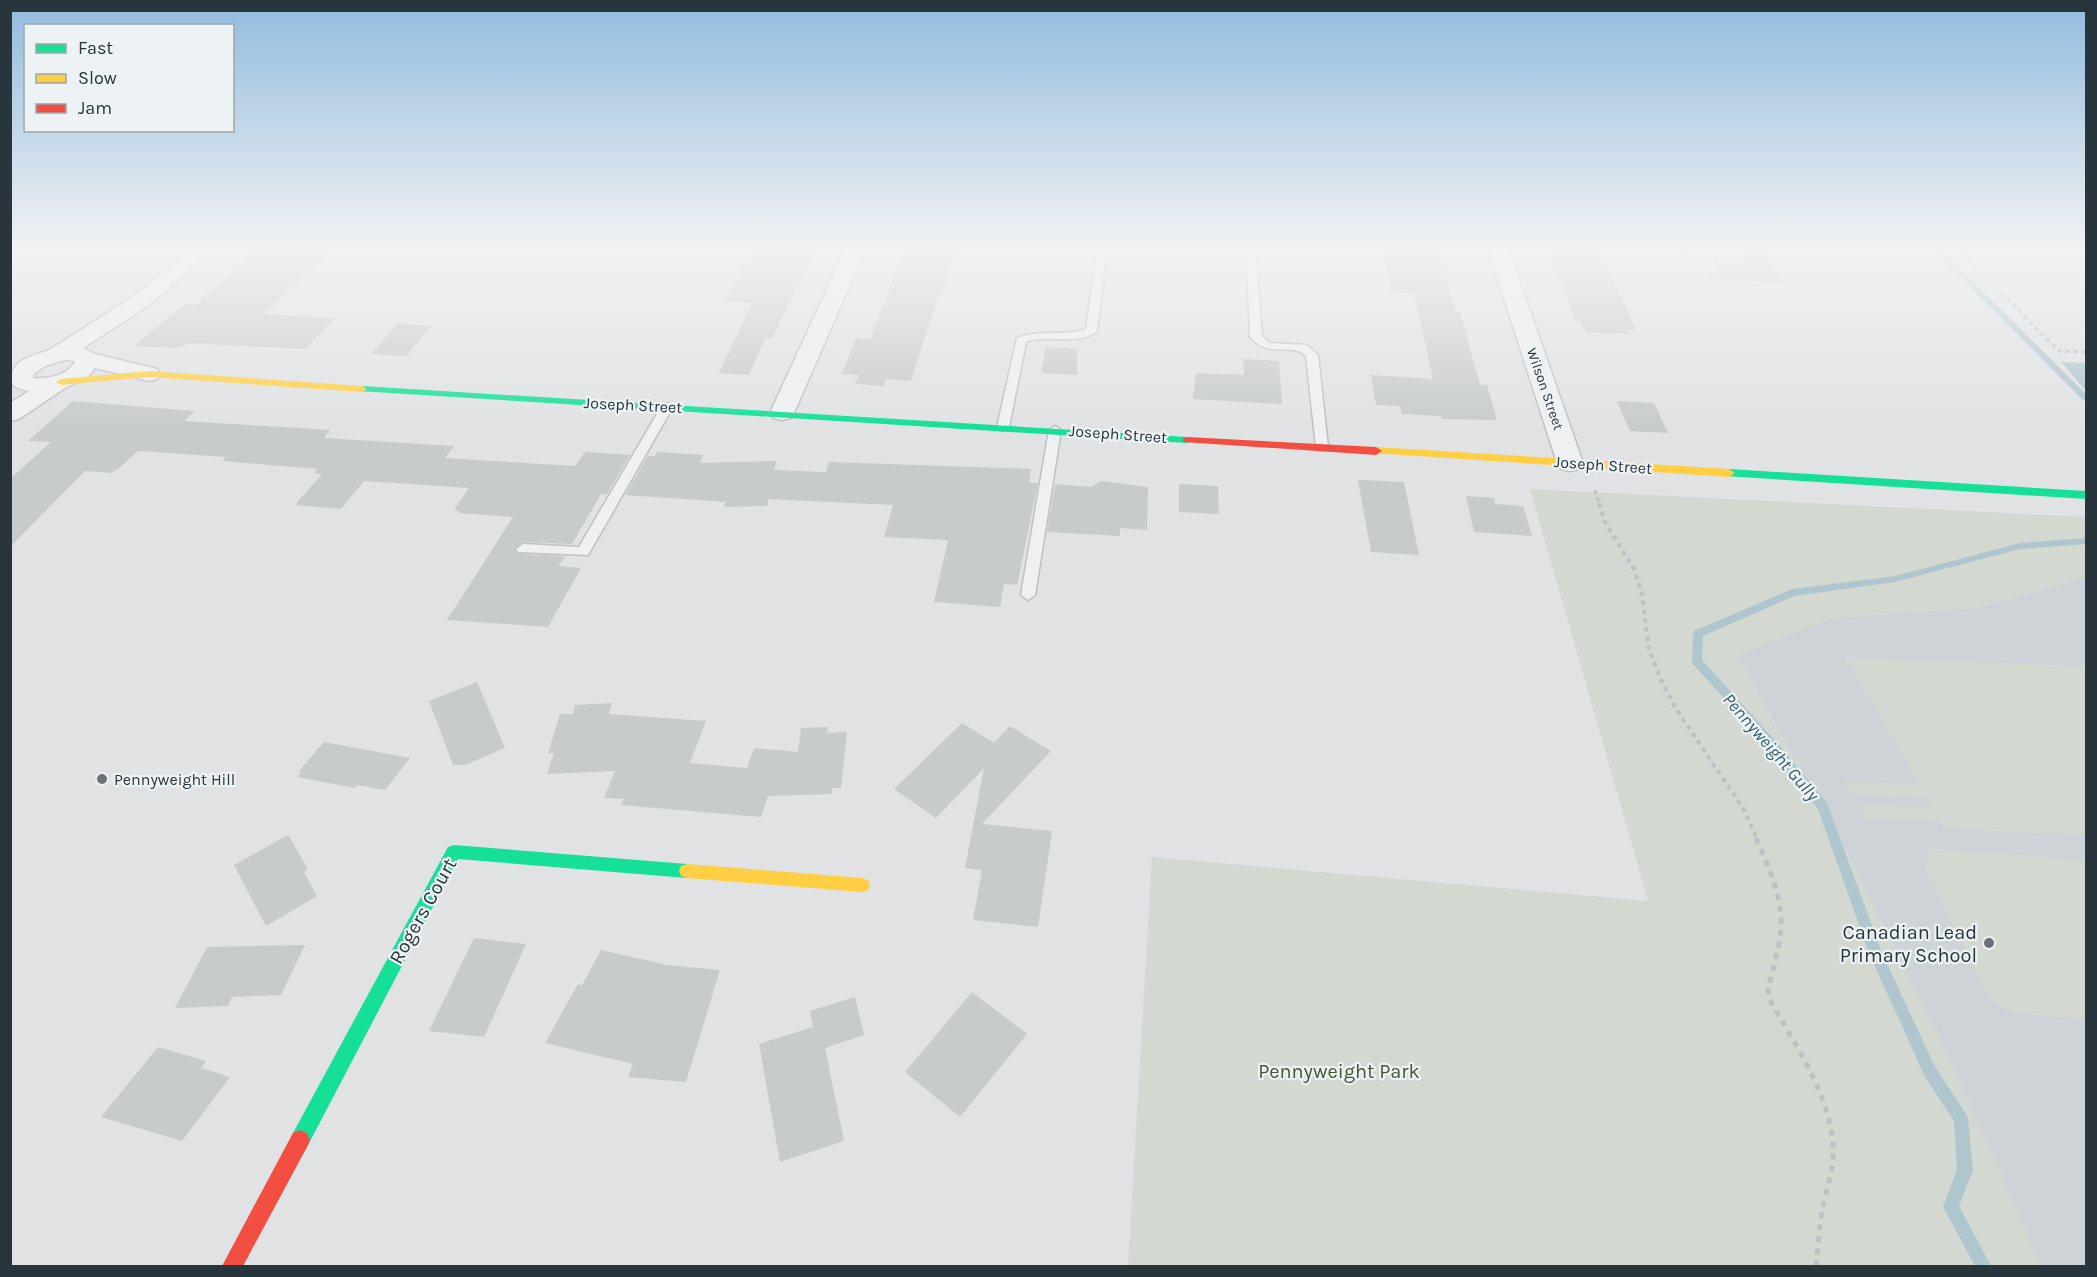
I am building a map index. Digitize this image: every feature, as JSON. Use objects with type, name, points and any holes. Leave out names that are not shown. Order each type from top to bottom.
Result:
[{"type":"street","points":[[15,379],[32,365],[56,355],[130,308]]},
{"type":"street","points":[[10,414],[85,368],[87,358],[134,308]]},
{"type":"street","points":[[782,413],[829,308]]},
{"type":"street","name":"Wilson Street","points":[[1521,308],[1581,464]]},
{"type":"street","name":"Joseph Street","points":[[56,355],[79,354],[149,374]]},
{"type":"street","name":"Joseph Street","points":[[60,382],[149,374],[2086,495]]},
{"type":"street","points":[[15,379],[36,386],[60,382]]},
{"type":"street","name":"Rogers Court","points":[[232,1266],[454,852],[862,885]]},
{"type":"lane","points":[[1003,427],[1021,340],[1033,334],[1081,336],[1091,331],[1094,308]]},
{"type":"lane","points":[[1254,308],[1256,337],[1267,346],[1304,347],[1312,355],[1322,447]]},
{"type":"lane","points":[[522,549],[583,552],[667,407]]},
{"type":"lane","points":[[1028,595],[1055,430]]},
{"type":"path","points":[[2016,308],[2060,351],[2086,352]]},
{"type":"path","points":[[1581,464],[1600,512],[1626,553],[1639,583],[1649,650],[1661,680],[1676,709],[1743,808],[1764,852],[1776,886],[1781,929],[1768,991],[1775,1012],[1814,1080],[1823,1101],[1832,1137],[1833,1157],[1822,1211],[1816,1266]]},
{"type":"shaded area","name":"Canadian Lead Primary School","points":[[2086,578],[2086,1266],[2041,1266],[1945,1048],[1839,838],[1737,655],[1831,618],[1974,608]]},
{"type":"green space","name":"Pennyweight Park","points":[[1530,489],[2086,517],[2086,578],[1974,608],[1831,618],[1737,656],[1839,838],[1945,1048],[2041,1266],[1128,1266],[1152,857],[1648,901]]},
{"type":"green space","points":[[1846,657],[2086,666],[2086,835],[1945,829],[1941,822],[1865,818],[1858,805],[1933,807],[1927,798],[1852,795],[1845,782],[1919,784]]},
{"type":"green space","points":[[1929,848],[2086,860],[2086,1019],[2011,1013],[1989,998],[1927,870]]},
{"type":"water","points":[[2061,362],[2086,363],[2086,391]]},
{"type":"building","points":[[181,308],[270,308],[263,314],[335,318],[305,349],[188,343],[179,348],[134,346]]},
{"type":"building","points":[[750,308],[787,308],[772,338],[766,337],[749,375],[719,373]]},
{"type":"building","points":[[882,308],[934,308],[911,381],[886,379],[884,386],[855,384],[859,375],[842,374],[856,338],[870,339]]},
{"type":"building","points":[[1417,308],[1454,308],[1455,312],[1460,312],[1480,385],[1487,385],[1497,420],[1442,419],[1441,416],[1402,414],[1400,406],[1376,405],[1371,375],[1433,379]]},
{"type":"building","points":[[1571,308],[1626,308],[1636,330],[1628,329],[1630,334],[1586,332],[1580,321],[1576,321]]},
{"type":"building","points":[[397,324],[431,326],[406,356],[371,354]]},
{"type":"building","points":[[1046,347],[1077,349],[1077,375],[1041,373]]},
{"type":"building","points":[[1243,359],[1279,361],[1282,404],[1193,399],[1196,373],[1244,375]]},
{"type":"building","points":[[73,401],[195,411],[184,421],[330,430],[324,438],[454,446],[445,458],[575,466],[585,452],[630,455],[607,494],[601,494],[572,544],[523,542],[514,549],[518,554],[565,556],[559,566],[581,568],[548,627],[447,620],[513,517],[458,513],[460,511],[454,510],[469,488],[364,481],[341,509],[295,505],[322,474],[314,473],[317,469],[222,461],[226,457],[138,451],[111,473],[85,471],[10,547],[10,479],[51,442],[28,441]]},
{"type":"building","points":[[1617,401],[1654,403],[1668,433],[1630,431]]},
{"type":"building","points":[[657,452],[703,455],[700,463],[776,461],[774,470],[826,472],[829,462],[1031,469],[1029,483],[1038,483],[1017,585],[1004,584],[1000,607],[934,602],[948,540],[884,537],[893,505],[768,499],[767,506],[724,507],[726,502],[625,495],[648,456],[655,456]]},
{"type":"building","points":[[1358,480],[1404,482],[1419,555],[1371,552]]},
{"type":"building","points":[[1101,481],[1148,487],[1147,530],[1120,528],[1120,536],[1047,532],[1055,484],[1091,487]]},
{"type":"building","points":[[1179,484],[1218,486],[1219,514],[1179,512]]},
{"type":"building","points":[[1466,496],[1494,498],[1495,504],[1523,506],[1532,536],[1474,532]]},
{"type":"building","points":[[477,682],[505,748],[465,765],[453,765],[429,701]]},
{"type":"building","points":[[612,703],[609,714],[706,721],[690,763],[747,768],[754,748],[798,752],[801,728],[828,727],[827,733],[847,732],[841,788],[832,788],[832,794],[768,796],[761,817],[621,805],[624,799],[604,798],[615,771],[547,774],[554,753],[548,753],[560,714],[573,714],[575,705]]},
{"type":"building","points":[[962,723],[994,743],[1010,726],[1051,751],[982,824],[1052,831],[1038,927],[973,920],[982,870],[965,868],[984,768],[936,818],[894,789]]},
{"type":"building","points":[[324,742],[410,758],[385,790],[357,785],[355,788],[297,777],[301,772],[299,771]]},
{"type":"building","points":[[288,835],[308,869],[304,872],[317,896],[266,926],[234,865]]},
{"type":"building","points":[[474,938],[526,944],[484,1037],[429,1031]]},
{"type":"building","points":[[305,945],[281,995],[232,997],[228,1006],[175,1008],[207,947]]},
{"type":"building","points":[[601,950],[667,965],[720,970],[686,1082],[628,1077],[633,1064],[545,1043],[578,984],[582,985]]},
{"type":"building","points":[[972,992],[1027,1034],[960,1117],[905,1072]]},
{"type":"building","points":[[855,997],[864,1035],[825,1048],[844,1141],[780,1162],[759,1044],[813,1027],[810,1011]]},
{"type":"building","points":[[158,1047],[206,1061],[201,1068],[230,1077],[182,1141],[101,1117]]},
{"type":"waterway","points":[[1995,308],[2086,398]]},
{"type":"waterway","name":"Pennyweight Gully","points":[[1983,1266],[1951,1207],[1965,1170],[1961,1119],[1930,1072],[1876,953],[1823,807],[1776,749],[1697,661],[1698,634],[1792,593],[1895,579],[2020,546],[2086,541]]},
{"type":"traffic: fast","points":[[362,389],[1187,440]]},
{"type":"traffic: fast","points":[[1729,473],[2086,495]]},
{"type":"traffic: fast","points":[[300,1140],[454,852],[687,871]]},
{"type":"traffic: slow","points":[[61,382],[149,374],[362,389]]},
{"type":"traffic: slow","points":[[1376,451],[1729,473]]},
{"type":"traffic: slow","points":[[687,871],[862,885]]},
{"type":"traffic: jam","points":[[1187,440],[1376,451]]},
{"type":"traffic: jam","points":[[232,1266],[300,1140]]},
{"type":"place","name":"Pennyweight Hill","points":[[102,779]]},
{"type":"place","name":"Canadian Lead Primary School","points":[[1989,943]]}]
